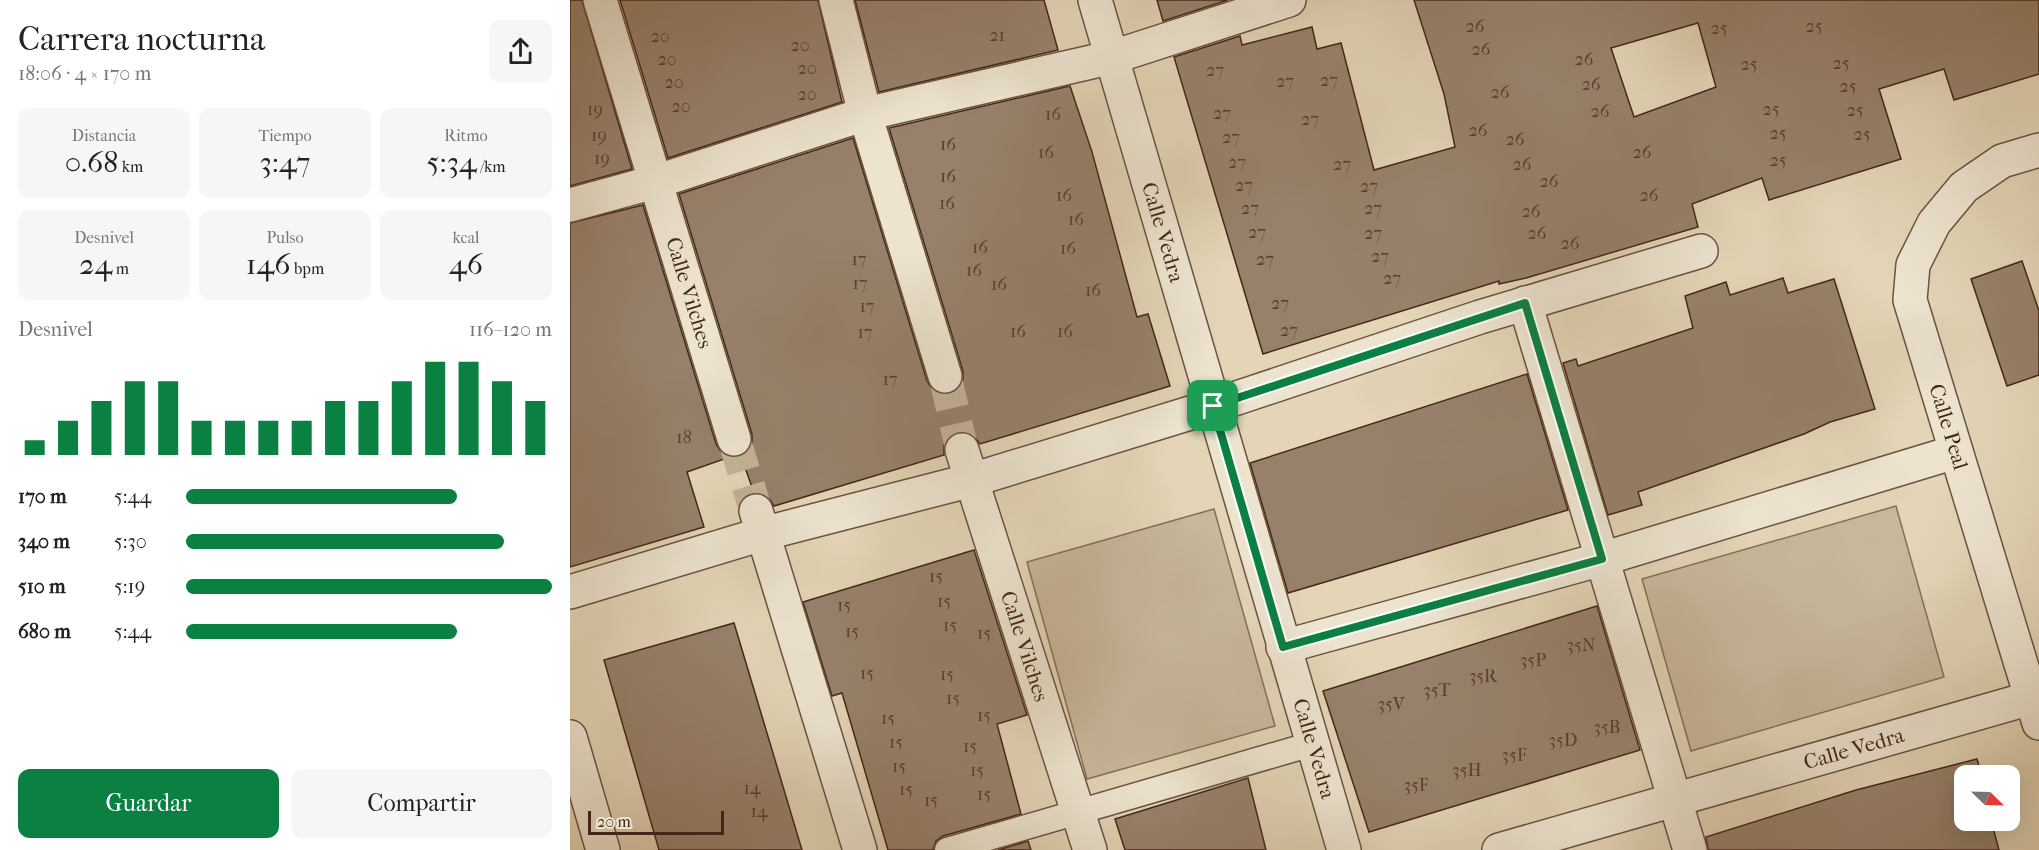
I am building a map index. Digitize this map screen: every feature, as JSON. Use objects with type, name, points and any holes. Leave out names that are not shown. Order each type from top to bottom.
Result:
[{"type":"street","name":"Calle Vilches","points":[[600,0],[658,182],[734,439]]},
{"type":"street","points":[[836,0],[865,114],[945,376]]},
{"type":"street","name":"Calle Vedra","points":[[1095,0],[1344,850]]},
{"type":"street","points":[[570,205],[658,182],[865,114],[1113,57],[1289,0]]},
{"type":"street","name":"Calle Peal","points":[[2035,710],[1910,300],[1912,265],[1934,222],[1964,187],[2002,161],[2039,150]]},
{"type":"street","points":[[570,592],[759,523],[967,465],[1213,406],[1525,303],[1701,251]]},
{"type":"street","points":[[1525,303],[1690,850]]},
{"type":"street","points":[[1283,647],[1602,559],[1955,452]]},
{"type":"street","name":"Calle Vilches","points":[[967,465],[1090,850]]},
{"type":"street","points":[[759,523],[860,850]]},
{"type":"street","name":"Calle Vedra","points":[[1499,850],[1675,799],[2035,710]]},
{"type":"street","points":[[570,737],[603,850]]},
{"type":"lane","points":[[947,850],[1312,744]]},
{"type":"shaded area","points":[[1896,506],[1944,677],[1691,751],[1642,579]]},
{"type":"shaded area","points":[[1214,509],[1275,726],[1087,779],[1027,562]]},
{"type":"building","points":[[570,0],[582,0],[632,169],[570,186]]},
{"type":"building","points":[[620,0],[818,0],[842,102],[668,158]]},
{"type":"building","points":[[855,0],[1044,0],[1058,50],[879,92]]},
{"type":"building","points":[[1157,0],[1228,0],[1163,21]]},
{"type":"building","points":[[1414,0],[2039,0],[2039,74],[1954,100],[1944,69],[1879,89],[1901,159],[1769,200],[1762,178],[1692,204],[1698,227],[1526,278],[1499,284],[1499,281],[1263,354],[1174,57],[1240,36],[1242,45],[1312,27],[1317,49],[1341,43],[1374,170],[1455,147],[1444,94]],"holes":[[[1698,23],[1716,87],[1634,117],[1611,48]]]},
{"type":"building","points":[[1070,86],[1092,152],[1137,317],[1148,314],[1170,386],[980,444],[974,436],[965,432],[957,432],[948,438],[944,445],[944,455],[774,506],[768,497],[754,493],[741,456],[752,444],[752,434],[679,194],[853,138],[927,381],[933,390],[940,394],[950,394],[959,388],[963,380],[963,371],[889,128]]},
{"type":"building","points":[[643,205],[716,444],[722,453],[730,457],[687,472],[704,527],[570,567],[570,223]]},
{"type":"building","points":[[2022,261],[2039,311],[2039,375],[2007,386],[1971,279]]},
{"type":"building","points":[[1783,278],[1788,293],[1834,279],[1875,409],[1830,422],[1804,434],[1638,492],[1642,505],[1608,515],[1563,363],[1576,359],[1578,366],[1693,328],[1685,296],[1726,282],[1730,295]]},
{"type":"building","points":[[1527,374],[1568,510],[1288,593],[1250,463]]},
{"type":"building","points":[[974,550],[1027,715],[997,724],[1021,814],[943,836],[936,841],[933,850],[888,850],[842,693],[832,696],[803,602]]},
{"type":"building","points":[[1597,606],[1640,750],[1369,832],[1323,691]]},
{"type":"building","points":[[734,623],[802,850],[659,850],[604,660]]},
{"type":"building","points":[[1977,759],[1979,765],[1954,765],[1954,831],[1994,831],[1999,850],[1708,850],[1706,837],[1856,790]]},
{"type":"building","points":[[1248,778],[1266,850],[1125,850],[1115,819]]},
{"type":"building","points":[[1028,841],[1031,850],[998,850]]},
{"type":"tunnel","points":[[945,376],[962,450]]},
{"type":"tunnel","points":[[734,439],[756,511]]},
{"type":"route","points":[[1525,303],[1602,559],[1283,647],[1213,406],[1525,303]]}]
